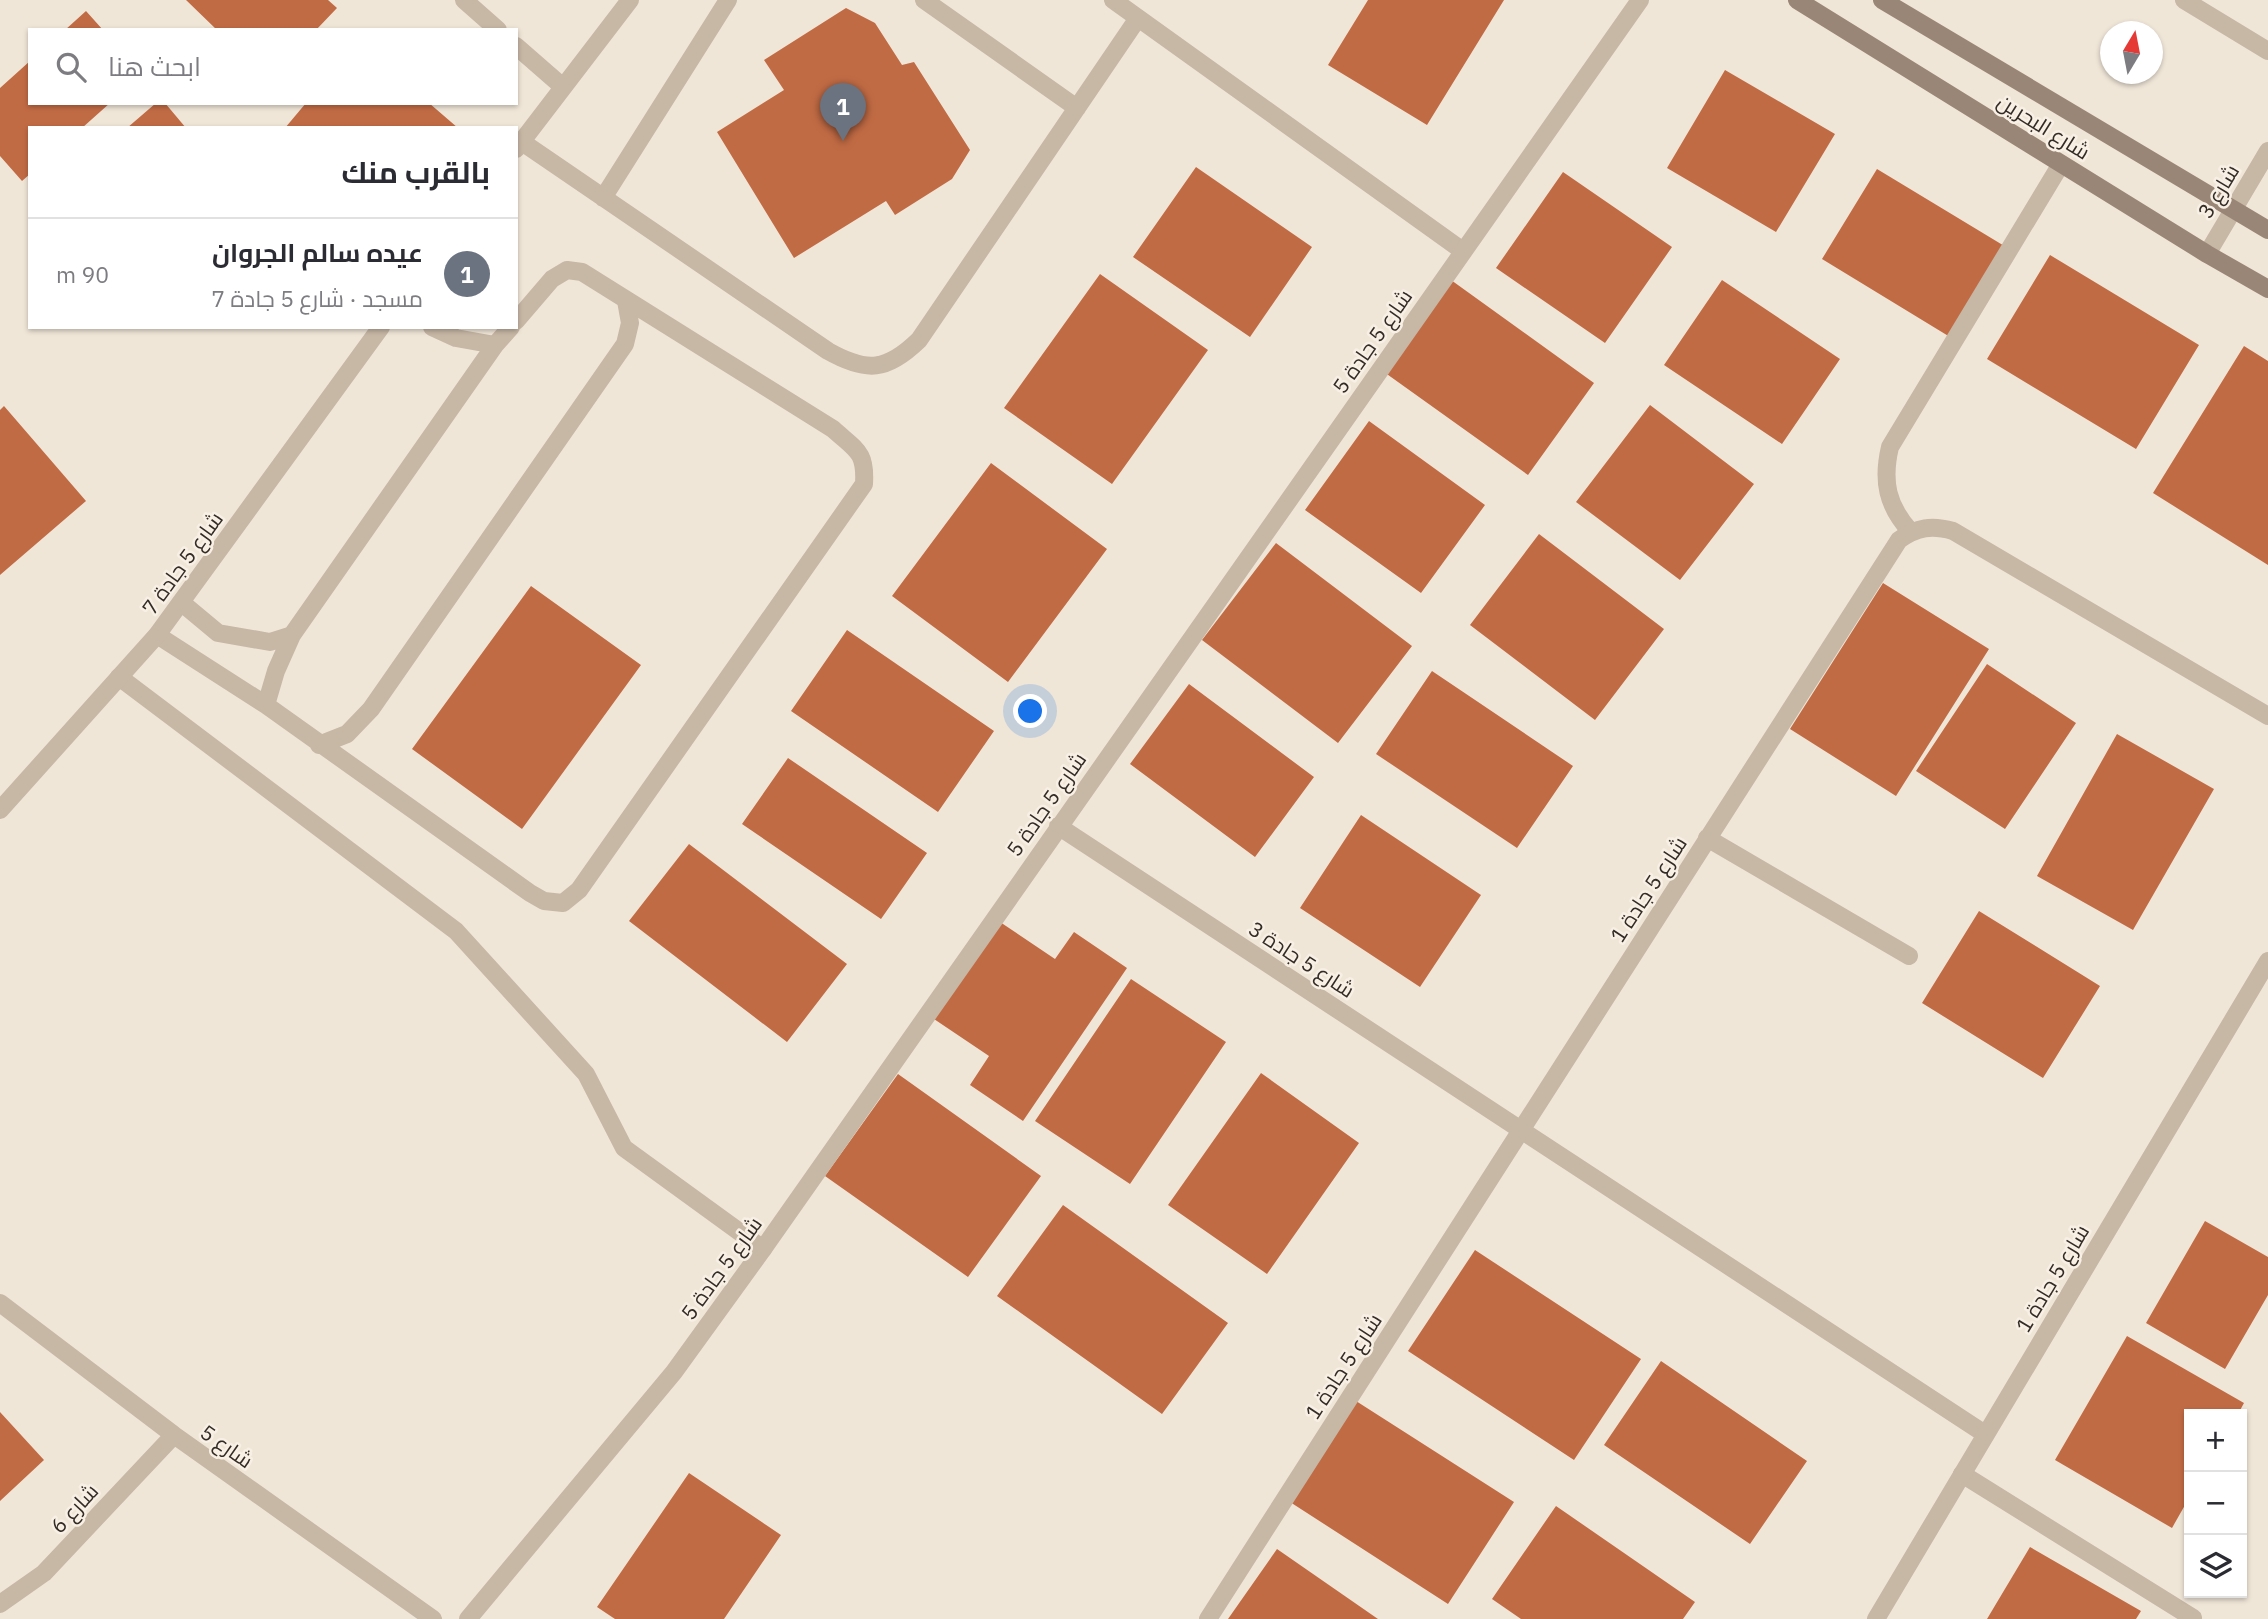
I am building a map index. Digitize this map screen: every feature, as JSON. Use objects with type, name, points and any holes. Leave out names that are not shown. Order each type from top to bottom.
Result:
[{"type":"street","points":[[464,0],[496,28]]},
{"type":"street","points":[[630,0],[519,146],[603,198],[828,351],[850,364],[876,366],[901,358],[919,340],[1138,18]]},
{"type":"street","points":[[603,198],[728,0]]},
{"type":"street","points":[[924,0],[1077,108]]},
{"type":"street","points":[[1113,0],[1464,251]]},
{"type":"street","name":"شارع 5 جادة 5","points":[[468,1619],[674,1372],[1640,0]]},
{"type":"street","name":"شارع البحرين","points":[[1797,0],[2268,289]]},
{"type":"street","name":"شارع البحرين","points":[[1882,0],[2268,230]]},
{"type":"street","points":[[2184,0],[2268,51]]},
{"type":"street","points":[[518,48],[563,87]]},
{"type":"street","name":"شارع 3","points":[[2207,254],[2268,151]]},
{"type":"street","points":[[2061,164],[1891,447],[1886,466],[1890,502],[1911,531],[1924,527],[1953,531],[2268,716]]},
{"type":"street","points":[[157,635],[266,705],[530,893],[544,901],[564,903],[579,890],[864,484],[865,463],[856,450],[833,429],[582,272],[567,270],[552,279],[518,319]]},
{"type":"street","points":[[319,745],[347,734],[371,709],[625,344],[630,323],[626,301]]},
{"type":"street","name":"شارع 5 جادة 7","points":[[0,810],[157,635],[380,329]]},
{"type":"street","points":[[436,329],[456,338],[495,345]]},
{"type":"street","points":[[266,705],[276,671],[292,635],[495,345],[509,329]]},
{"type":"street","name":"شارع 5 جادة 1","points":[[1208,1619],[1891,552],[1899,540],[1911,531]]},
{"type":"street","points":[[182,603],[218,633],[270,642],[292,635]]},
{"type":"street","points":[[119,677],[456,931],[586,1074],[624,1148],[763,1249]]},
{"type":"street","name":"شارع 5 جادة 3","points":[[1058,826],[1986,1434]]},
{"type":"street","points":[[1707,838],[1909,956]]},
{"type":"street","name":"شارع 5 جادة 1","points":[[1876,1619],[2268,961]]},
{"type":"street","name":"شارع 5","points":[[0,1303],[174,1436],[433,1619]]},
{"type":"street","name":"شارع 6","points":[[0,1604],[44,1573],[174,1436]]},
{"type":"street","points":[[1962,1474],[2193,1618]]},
{"type":"building","points":[[186,0],[328,0],[337,8],[318,28],[215,28]]},
{"type":"building","points":[[1368,0],[1504,0],[1427,125],[1328,65]]},
{"type":"building","points":[[846,8],[875,23],[902,65],[914,62],[970,150],[952,179],[895,215],[886,201],[794,258],[717,132],[784,90],[764,60]]},
{"type":"building","points":[[86,11],[101,28],[67,28]]},
{"type":"building","points":[[28,63],[28,105],[108,105],[84,126],[28,126],[28,176],[22,181],[0,156],[0,88]]},
{"type":"building","points":[[1725,70],[1835,134],[1776,232],[1667,168]]},
{"type":"building","points":[[154,105],[167,105],[184,126],[129,126]]},
{"type":"building","points":[[304,105],[431,105],[456,126],[287,126]]},
{"type":"building","points":[[1196,167],[1312,247],[1250,337],[1133,257]]},
{"type":"building","points":[[1877,169],[2006,247],[1950,337],[1822,259]]},
{"type":"building","points":[[1563,172],[1672,247],[1605,343],[1496,268]]},
{"type":"building","points":[[2050,255],[2199,345],[2136,449],[1987,359]]},
{"type":"building","points":[[1100,274],[1208,350],[1112,484],[1004,408]]},
{"type":"building","points":[[1451,280],[1594,383],[1528,475],[1384,372]]},
{"type":"building","points":[[1722,280],[1840,359],[1782,444],[1664,365]]},
{"type":"building","points":[[2244,346],[2268,361],[2268,565],[2153,493]]},
{"type":"building","points":[[1650,405],[1754,484],[1680,580],[1576,502]]},
{"type":"building","points":[[4,406],[86,501],[0,575],[0,410]]},
{"type":"building","points":[[1369,421],[1485,505],[1421,593],[1305,510]]},
{"type":"building","points":[[991,463],[1107,549],[1008,682],[892,596]]},
{"type":"building","points":[[1539,534],[1664,629],[1595,720],[1470,625]]},
{"type":"building","points":[[1276,543],[1412,646],[1338,743],[1202,640]]},
{"type":"building","points":[[1883,583],[1989,649],[1896,796],[1790,729]]},
{"type":"building","points":[[531,586],[641,665],[522,829],[412,749]]},
{"type":"building","points":[[847,630],[994,731],[938,812],[791,711]]},
{"type":"building","points":[[1987,664],[2076,723],[2005,829],[1916,771]]},
{"type":"building","points":[[1432,671],[1573,766],[1517,848],[1376,754]]},
{"type":"building","points":[[1189,684],[1314,777],[1255,857],[1130,764]]},
{"type":"building","points":[[2117,734],[2214,789],[2133,930],[2037,876]]},
{"type":"building","points":[[788,758],[927,853],[881,919],[742,824]]},
{"type":"building","points":[[1361,815],[1481,895],[1420,987],[1300,908]]},
{"type":"building","points":[[689,844],[847,964],[787,1042],[629,921]]},
{"type":"building","points":[[1979,911],[2100,986],[2043,1078],[1922,1003]]},
{"type":"building","points":[[997,920],[1055,959],[1074,932],[1127,968],[1023,1121],[970,1085],[989,1056],[931,1017]]},
{"type":"building","points":[[1131,979],[1226,1042],[1130,1184],[1035,1121]]},
{"type":"building","points":[[1261,1073],[1359,1143],[1267,1274],[1168,1205]]},
{"type":"building","points":[[898,1074],[1041,1176],[968,1277],[825,1176]]},
{"type":"building","points":[[1063,1205],[1228,1323],[1162,1414],[997,1296]]},
{"type":"building","points":[[2205,1221],[2268,1257],[2268,1295],[2225,1369],[2146,1323]]},
{"type":"building","points":[[1475,1250],[1641,1359],[1574,1460],[1408,1351]]},
{"type":"building","points":[[2127,1336],[2244,1403],[2241,1409],[2184,1409],[2184,1507],[2172,1528],[2055,1460]]},
{"type":"building","points":[[1661,1361],[1807,1461],[1750,1544],[1604,1445]]},
{"type":"building","points":[[1356,1401],[1514,1502],[1448,1604],[1290,1502]]},
{"type":"building","points":[[0,1412],[44,1460],[0,1501]]},
{"type":"building","points":[[689,1473],[781,1535],[724,1619],[615,1619],[597,1607]]},
{"type":"building","points":[[1556,1506],[1695,1602],[1683,1619],[1521,1619],[1492,1599]]},
{"type":"building","points":[[2030,1547],[2141,1611],[2136,1619],[1987,1619]]},
{"type":"building","points":[[1277,1549],[1378,1619],[1228,1619]]},
{"type":"place","name":"عيده سالم الجروان","points":[[843,141]]}]
